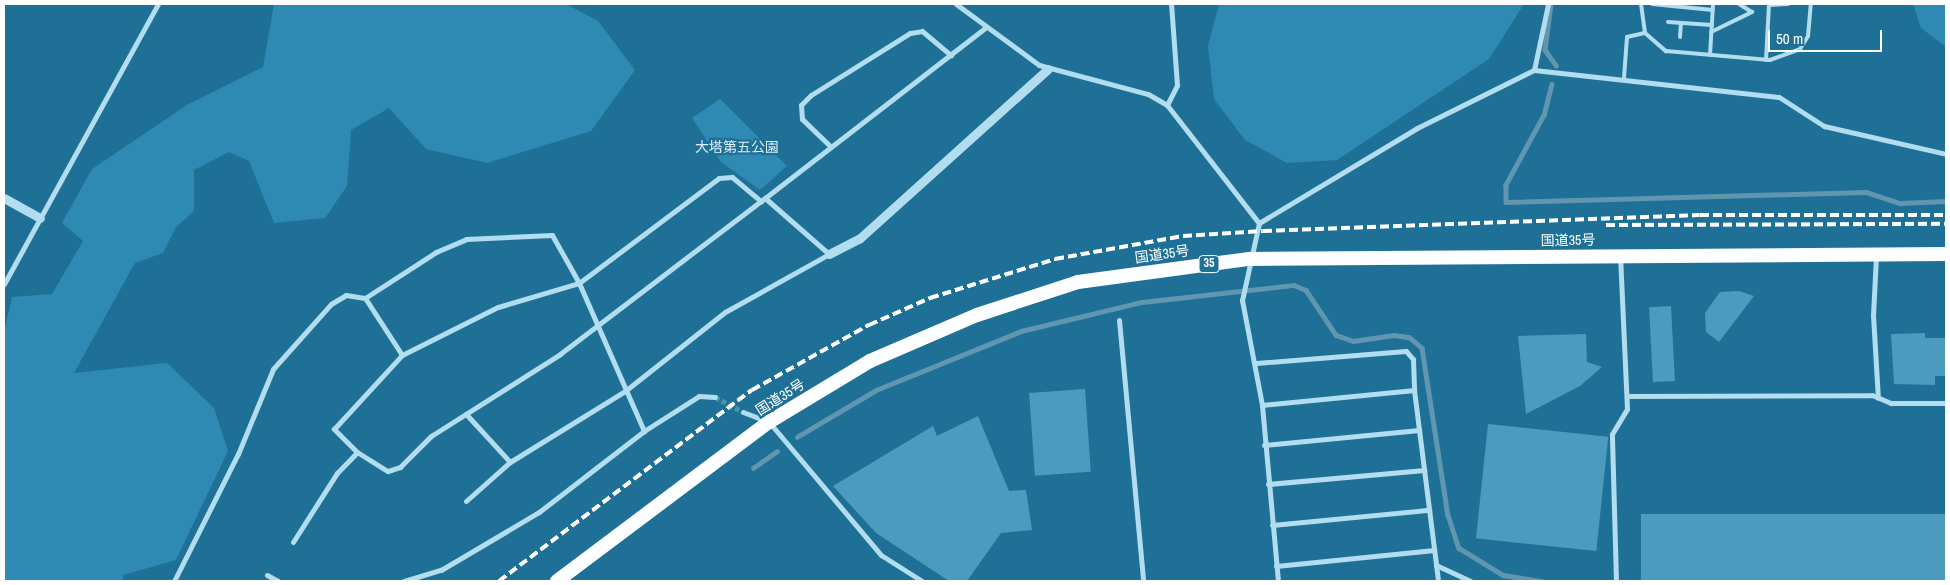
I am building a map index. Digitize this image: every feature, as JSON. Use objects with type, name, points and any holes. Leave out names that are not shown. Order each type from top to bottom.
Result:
[{"type":"highway","name":"国道35号","points":[[557,581],[769,422],[870,361],[977,315],[1078,282],[1249,259],[1946,254]]},
{"type":"street","points":[[4,284],[158,4]]},
{"type":"street","points":[[956,4],[985,28],[1048,68],[1148,94],[1167,105],[1259,224]]},
{"type":"street","points":[[1167,105],[1177,85],[1171,4]]},
{"type":"street","points":[[1534,70],[1548,4]]},
{"type":"street","points":[[829,254],[763,200],[732,177],[719,178],[579,283],[498,307],[402,356],[334,429],[357,452],[388,471],[400,467],[431,436],[597,327],[763,200],[830,146],[985,28]]},
{"type":"street","points":[[830,146],[802,119],[801,105],[811,95],[910,33],[922,31],[951,55]]},
{"type":"street","points":[[466,501],[510,462],[625,391],[725,312],[859,239],[1048,68]]},
{"type":"street","points":[[1278,581],[1264,445],[1262,405],[1256,363],[1242,300],[1243,281],[1259,224],[1416,128],[1534,70],[1624,78],[1779,97],[1824,126],[1946,154]]},
{"type":"street","points":[[4,198],[40,218]]},
{"type":"street","points":[[174,581],[238,454],[273,369],[331,304],[346,295],[365,298],[399,273],[466,239],[521,233],[552,235],[579,283],[644,431]]},
{"type":"street","points":[[1876,254],[1873,315],[1878,398]]},
{"type":"street","points":[[1616,581],[1612,434],[1627,409],[1620,256]]},
{"type":"street","points":[[365,298],[402,356]]},
{"type":"street","points":[[1119,320],[1143,581]]},
{"type":"street","points":[[1256,363],[1406,351],[1413,359],[1414,390],[1438,581]]},
{"type":"street","points":[[1262,405],[1414,390]]},
{"type":"street","points":[[404,581],[441,570],[539,512],[644,431],[699,396],[715,396]]},
{"type":"street","points":[[1627,396],[1878,398],[1892,403],[1946,403]]},
{"type":"street","points":[[743,412],[769,422],[881,555],[922,581]]},
{"type":"street","points":[[466,414],[510,462]]},
{"type":"street","points":[[1264,445],[1419,430]]},
{"type":"street","points":[[293,542],[337,473],[357,452]]},
{"type":"street","points":[[1268,484],[1424,470]]},
{"type":"street","points":[[1272,525],[1429,510]]},
{"type":"street","points":[[1276,566],[1434,550]]},
{"type":"street","points":[[1436,565],[1471,581]]},
{"type":"street","points":[[267,575],[278,581]]},
{"type":"lane","points":[[1641,4],[1645,33],[1666,51],[1766,60],[1787,58],[1800,49],[1808,36],[1811,4]]},
{"type":"lane","points":[[1652,4],[1679,5],[1713,10]]},
{"type":"lane","points":[[1710,55],[1713,4]]},
{"type":"lane","points":[[1711,32],[1752,12],[1739,4]]},
{"type":"lane","points":[[1766,60],[1769,4],[1788,4]]},
{"type":"lane","points":[[1668,22],[1712,25]]},
{"type":"lane","points":[[1680,37],[1681,23]]},
{"type":"lane","points":[[1624,78],[1627,37],[1645,33]]},
{"type":"green space","points":[[274,4],[566,4],[598,21],[635,70],[591,131],[487,163],[426,149],[389,108],[351,130],[347,186],[325,218],[274,223],[249,161],[229,152],[194,170],[194,211],[176,227],[163,253],[135,263],[74,373],[167,363],[214,408],[228,451],[176,560],[123,575],[123,581],[4,581],[4,332],[12,297],[52,294],[83,241],[62,223],[92,169],[187,105],[263,67]]},
{"type":"green space","points":[[1219,4],[1524,4],[1489,59],[1337,160],[1287,163],[1245,140],[1214,99],[1208,46]]},
{"type":"green space","points":[[1913,4],[1946,4],[1946,47],[1921,28]]},
{"type":"green space","name":"大塔第五公園","points":[[720,99],[787,166],[760,190],[721,162],[692,118]]},
{"type":"building","points":[[1739,291],[1754,296],[1719,342],[1706,332],[1705,313],[1720,292]]},
{"type":"building","points":[[1671,306],[1675,381],[1653,382],[1649,307]]},
{"type":"building","points":[[1925,333],[1925,338],[1946,338],[1946,376],[1935,376],[1935,385],[1894,384],[1891,334]]},
{"type":"building","points":[[1586,334],[1587,362],[1602,367],[1580,386],[1526,414],[1518,336]]},
{"type":"building","points":[[1085,389],[1091,472],[1035,476],[1029,393]]},
{"type":"building","points":[[978,416],[1009,491],[1026,490],[1032,530],[1001,533],[967,581],[949,581],[876,533],[833,486],[933,426],[937,436]]},
{"type":"building","points":[[1488,424],[1608,437],[1596,551],[1476,538]]},
{"type":"building","points":[[1641,514],[1946,514],[1946,581],[1641,581]]},
{"type":"waterway","points":[[1551,4],[1545,50],[1556,65]]},
{"type":"waterway","points":[[1552,84],[1544,115],[1506,185],[1506,202],[1866,192],[1900,203],[1946,201]]},
{"type":"waterway","points":[[797,437],[876,390],[1021,331],[1142,302],[1294,285],[1306,290],[1336,335],[1353,341],[1394,335],[1409,337],[1422,348],[1448,515],[1459,548],[1503,575],[1542,581]]},
{"type":"waterway","points":[[753,468],[777,451]]},
{"type":"tunnel","points":[[715,397],[743,412]]},
{"type":"railway","points":[[499,581],[752,390],[869,325],[930,298],[1055,259],[1183,236],[1263,231],[1700,215],[1946,215]]},
{"type":"railway","points":[[1606,225],[1946,224]]}]
